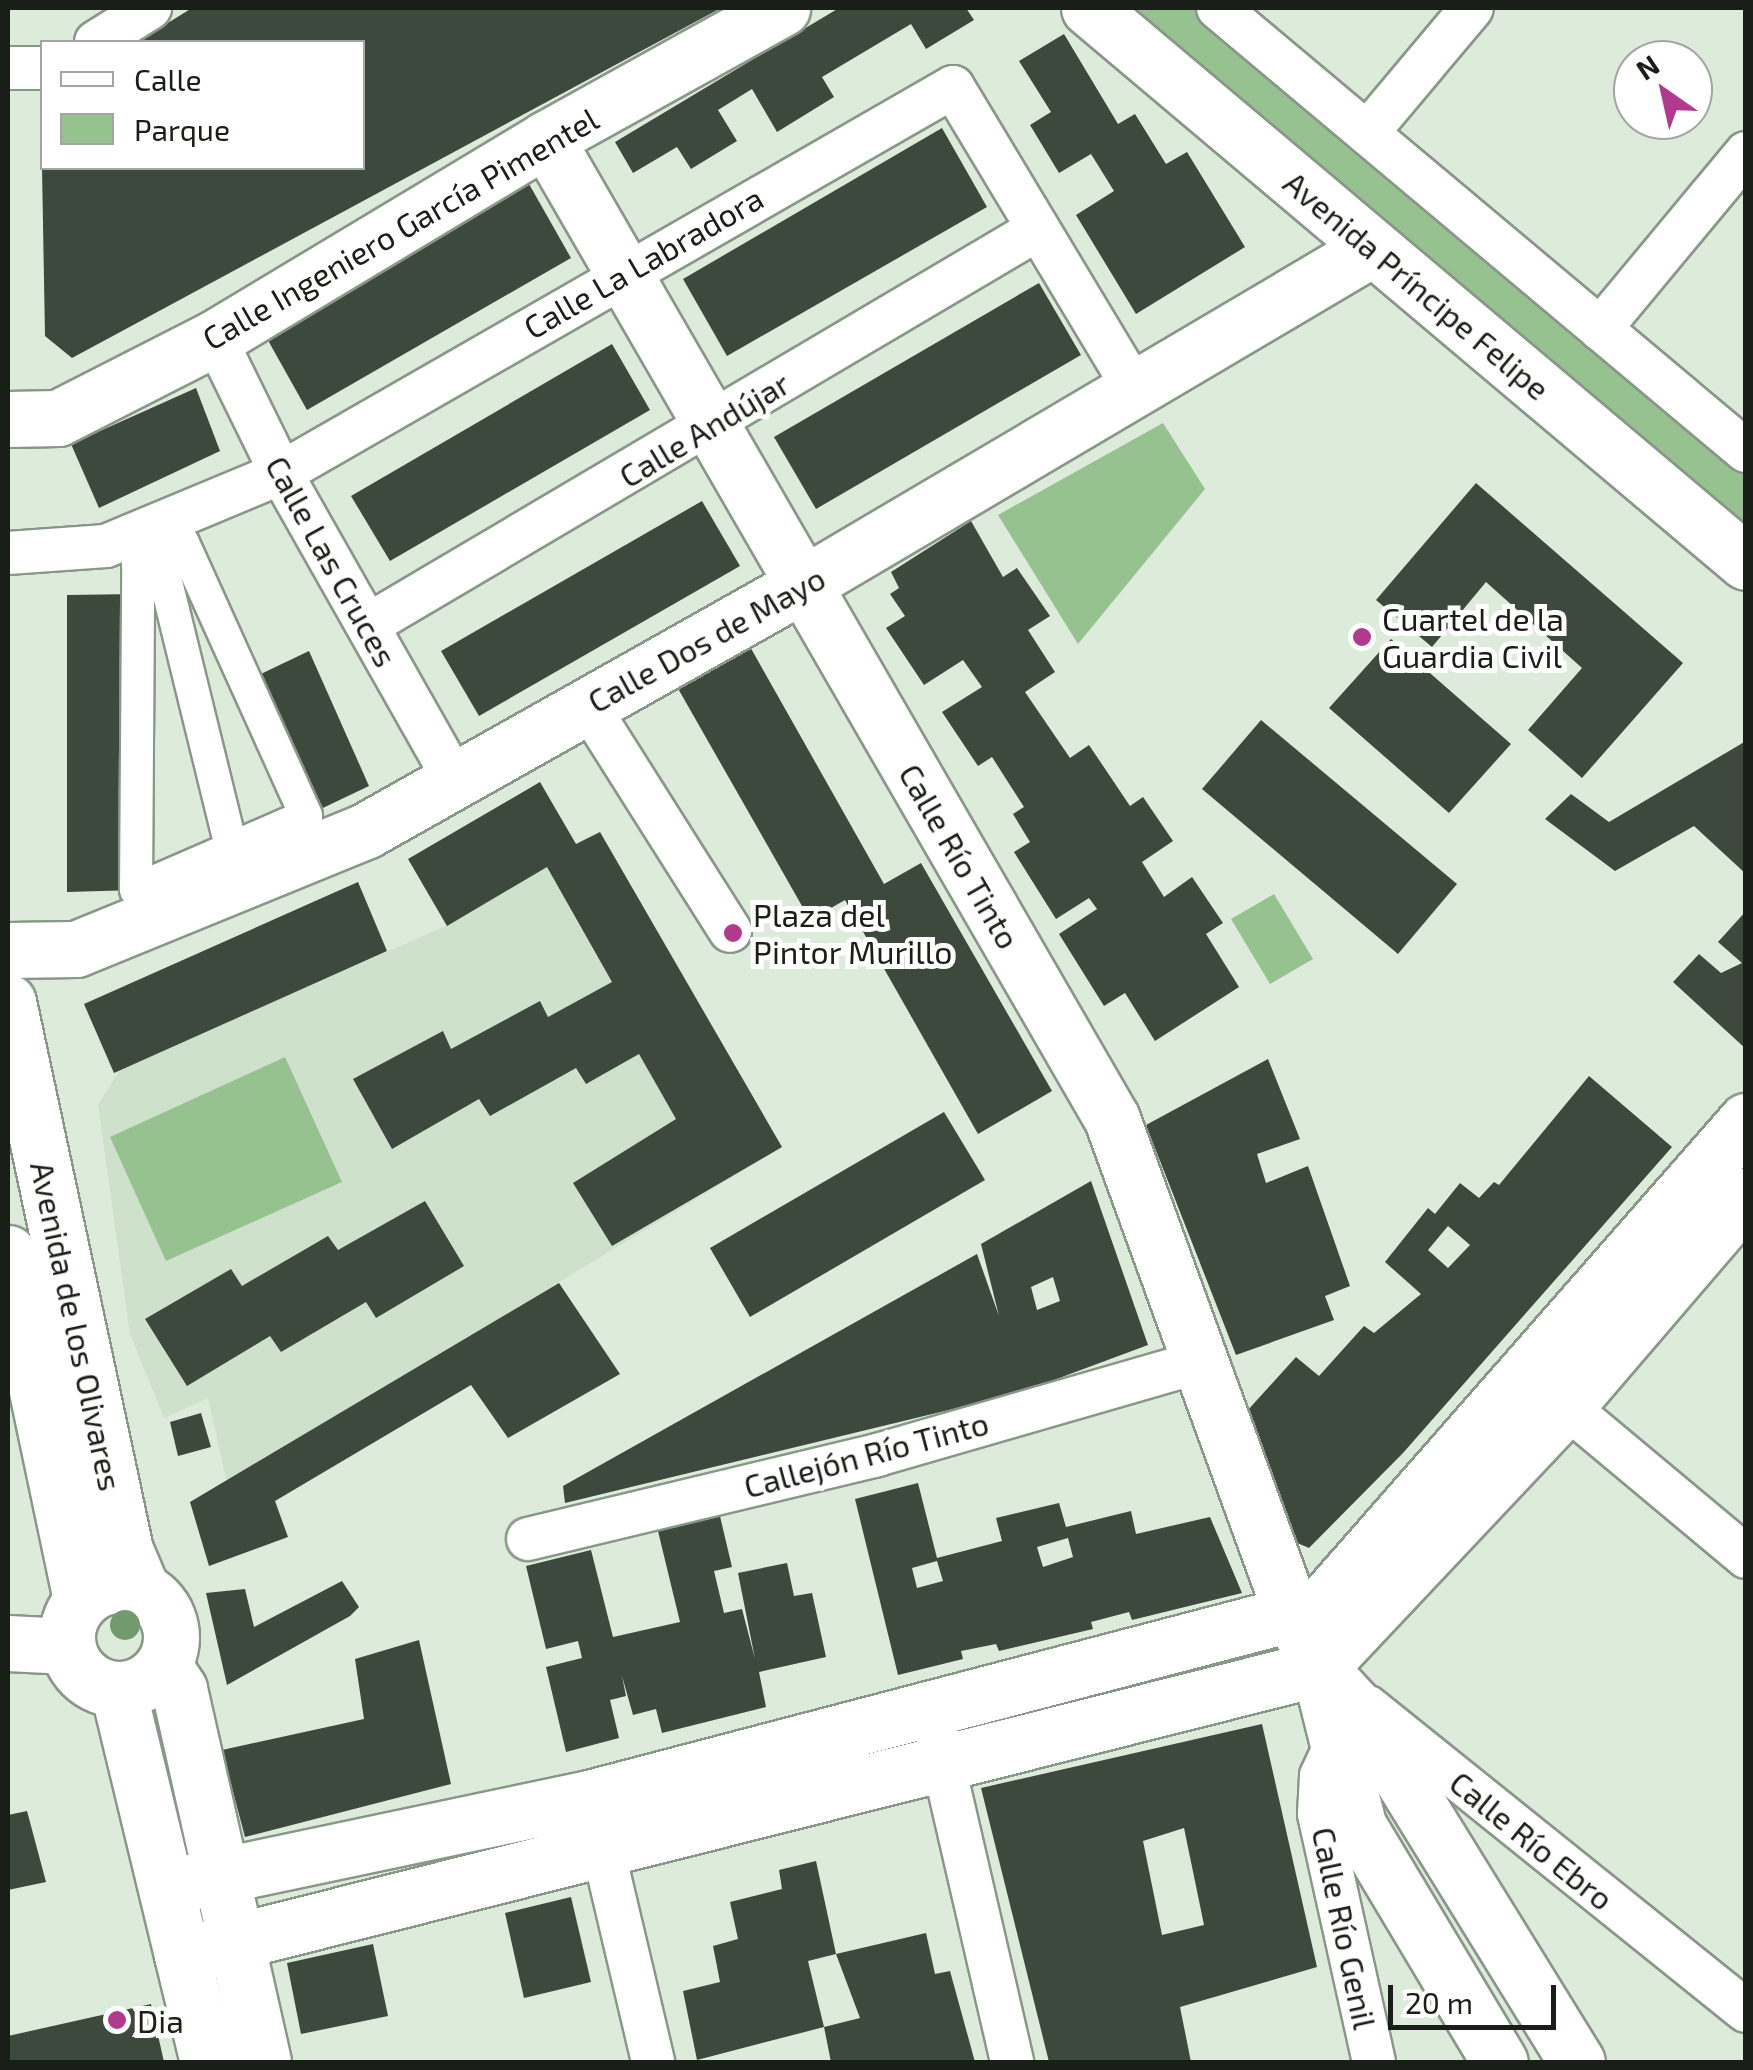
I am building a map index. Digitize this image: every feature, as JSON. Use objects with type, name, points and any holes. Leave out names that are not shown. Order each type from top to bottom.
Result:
[{"type":"street","points":[[99,40],[150,8]]},
{"type":"street","name":"Calle Ingeniero García Pimentel","points":[[8,419],[58,418],[215,338],[546,139],[782,8]]},
{"type":"street","name":"Avenida Príncipe Felipe","points":[[1089,8],[1746,562]]},
{"type":"street","points":[[1218,8],[1746,451]]},
{"type":"street","points":[[1367,133],[1472,8]]},
{"type":"street","points":[[8,68],[40,68]]},
{"type":"street","name":"Calle La Labradora","points":[[8,554],[156,542],[953,86],[1134,388]]},
{"type":"street","name":"Calle Río Tinto","points":[[546,139],[1112,1119],[1291,1612],[1319,1668]]},
{"type":"street","points":[[1600,329],[1746,153]]},
{"type":"street","name":"Calle Andújar","points":[[368,625],[1038,229]]},
{"type":"street","name":"Calle Dos de Mayo","points":[[8,950],[76,950],[236,868],[455,781],[804,584],[1373,248]]},
{"type":"street","name":"Calle Las Cruces","points":[[215,338],[281,473],[455,781]]},
{"type":"street","points":[[156,542],[236,868]]},
{"type":"street","points":[[156,542],[183,543],[306,816],[236,868],[136,890],[138,565],[156,542]]},
{"type":"street","points":[[588,706],[730,932]]},
{"type":"street","name":"Avenida de los Olivares","points":[[8,1002],[125,1550],[142,1590],[166,1614],[170,1648],[141,1678]]},
{"type":"street","points":[[182,1955],[235,1945],[596,1822],[938,1738],[1319,1668],[1546,1389],[1746,1122]]},
{"type":"street","points":[[938,1738],[1291,1612],[1321,1606],[1746,1196]]},
{"type":"street","name":"Avenida de los Olivares","points":[[10,1276],[84,1677],[141,1678],[179,1689],[262,2062]]},
{"type":"street","name":"Callejón Río Tinto","points":[[528,1538],[877,1455],[1202,1361]]},
{"type":"street","points":[[1546,1389],[1746,1557]]},
{"type":"street","points":[[8,1643],[74,1623],[110,1585],[142,1590]]},
{"type":"street","points":[[1319,1668],[1358,1826],[1500,2062]]},
{"type":"street","points":[[1319,1668],[1362,1714],[1577,2062]]},
{"type":"street","name":"Calle Río Ebro","points":[[1319,1668],[1746,2011]]},
{"type":"street","name":"Avenida de los Olivares","points":[[141,1678],[167,1887],[208,2062]]},
{"type":"street","points":[[938,1738],[1012,2062]]},
{"type":"street","name":"Calle Río Genil","points":[[1339,1738],[1321,1776],[1319,1814],[1374,2062]]},
{"type":"street","points":[[167,1887],[596,1822]]},
{"type":"street","points":[[596,1822],[653,2062]]},
{"type":"shaded area","points":[[600,832],[782,1147],[227,1483],[208,1398],[164,1418],[130,1334],[98,1104],[121,1069],[448,925]]},
{"type":"green space","points":[[1106,8],[1199,8],[1745,459],[1745,538]]},
{"type":"green space","points":[[1163,423],[1205,489],[1078,644],[998,515]]},
{"type":"green space","points":[[1274,894],[1313,959],[1270,984],[1231,919]]},
{"type":"green space","points":[[285,1057],[342,1182],[166,1261],[110,1137]]},
{"type":"building","points":[[192,8],[721,8],[72,358],[45,336],[42,170],[365,170],[365,40],[140,40]]},
{"type":"building","points":[[839,8],[966,8],[974,20],[926,49],[911,24],[822,77],[834,97],[777,132],[752,89],[718,110],[737,141],[691,169],[677,147],[633,173],[615,142]]},
{"type":"building","points":[[1064,34],[1118,124],[1135,114],[1166,164],[1187,152],[1245,247],[1136,314],[1076,215],[1114,191],[1091,154],[1059,173],[1030,125],[1051,112],[1019,61]]},
{"type":"building","points":[[942,128],[987,207],[727,356],[683,279]]},
{"type":"building","points":[[529,184],[571,258],[307,410],[265,335]]},
{"type":"building","points":[[1039,283],[1081,355],[816,509],[774,437]]},
{"type":"building","points":[[612,344],[650,410],[390,561],[351,496]]},
{"type":"building","points":[[196,388],[220,451],[99,508],[71,444]]},
{"type":"building","points":[[1476,483],[1683,663],[1582,778],[1528,730],[1582,668],[1486,582],[1432,647],[1376,600]]},
{"type":"building","points":[[702,501],[740,566],[479,716],[441,651]]},
{"type":"building","points":[[971,521],[1003,577],[1017,568],[1050,616],[1028,630],[1055,672],[1025,692],[1070,758],[1089,745],[1130,806],[1143,797],[1173,841],[1142,862],[1164,897],[1192,877],[1223,923],[1206,934],[1239,987],[1155,1041],[1125,993],[1104,1006],[1059,934],[1097,909],[1089,898],[1056,919],[1014,852],[1030,842],[1013,814],[1024,807],[992,757],[978,766],[942,712],[982,687],[963,660],[924,685],[886,628],[905,616],[890,594],[899,588],[891,572]]},
{"type":"building","points":[[138,594],[136,890],[67,892],[67,595]]},
{"type":"building","points":[[744,636],[884,884],[921,863],[1052,1091],[978,1134],[845,900],[810,920],[672,678]]},
{"type":"building","points":[[1391,639],[1511,744],[1449,813],[1329,708]]},
{"type":"building","points":[[309,651],[369,786],[306,816],[246,681]]},
{"type":"building","points":[[1261,720],[1457,884],[1398,954],[1202,789]]},
{"type":"building","points":[[1746,741],[1746,874],[1694,826],[1615,871],[1545,819],[1571,794],[1609,822]]},
{"type":"building","points":[[540,782],[576,844],[600,832],[782,1147],[612,1246],[573,1183],[676,1119],[639,1054],[586,1084],[576,1068],[490,1116],[479,1099],[392,1149],[353,1079],[443,1031],[451,1049],[540,1001],[548,1017],[612,982],[547,867],[447,926],[408,859]]},
{"type":"building","points":[[358,882],[387,951],[114,1073],[84,1004]]},
{"type":"building","points":[[1746,911],[1746,1049],[1673,982],[1699,954],[1721,973],[1742,963],[1718,942]]},
{"type":"building","points":[[1268,1059],[1300,1139],[1257,1154],[1266,1183],[1308,1166],[1350,1286],[1325,1296],[1334,1320],[1236,1355],[1146,1125]]},
{"type":"building","points":[[1589,1076],[1672,1147],[1403,1453],[1309,1548],[1295,1542],[1247,1411],[1296,1357],[1319,1376],[1364,1326],[1374,1333],[1421,1294],[1385,1262],[1428,1208],[1435,1214],[1460,1183],[1479,1198],[1494,1182],[1499,1185]],"holes":[[[1448,1226],[1470,1245],[1448,1268],[1428,1250]]]},
{"type":"building","points":[[944,1112],[985,1180],[750,1317],[710,1248]]},
{"type":"building","points":[[1091,1181],[1148,1345],[1019,1393],[565,1503],[563,1486],[977,1254],[999,1316],[981,1244]],"holes":[[[1053,1277],[1060,1301],[1037,1310],[1031,1287]]]},
{"type":"building","points":[[425,1201],[464,1266],[376,1318],[366,1302],[281,1352],[270,1336],[187,1386],[145,1319],[231,1269],[242,1286],[328,1236],[338,1250]]},
{"type":"building","points":[[559,1283],[620,1374],[508,1438],[471,1385],[275,1501],[288,1537],[209,1566],[190,1502]]},
{"type":"building","points":[[201,1413],[211,1447],[178,1456],[170,1422]]},
{"type":"building","points":[[918,1483],[937,1558],[1002,1541],[996,1518],[1059,1503],[1066,1527],[1131,1511],[1136,1534],[1210,1517],[1242,1593],[1132,1620],[1129,1612],[1091,1622],[1093,1629],[999,1651],[996,1644],[961,1651],[963,1659],[898,1675],[855,1499]],"holes":[[[1068,1538],[1073,1557],[1043,1567],[1037,1547]],[[937,1561],[943,1581],[917,1588],[912,1568]]]},
{"type":"building","points":[[719,1512],[732,1567],[714,1571],[724,1613],[742,1609],[755,1659],[738,1573],[787,1563],[794,1596],[812,1593],[826,1657],[759,1672],[766,1707],[662,1733],[656,1709],[633,1715],[622,1676],[626,1696],[610,1700],[619,1738],[566,1752],[546,1667],[582,1658],[578,1641],[546,1649],[526,1566],[591,1550],[613,1637],[680,1622],[657,1527]]},
{"type":"building","points":[[342,1581],[359,1607],[350,1616],[227,1685],[206,1593],[245,1589],[254,1627]]},
{"type":"building","points":[[419,1640],[451,1784],[245,1837],[222,1750],[364,1719],[355,1659]]},
{"type":"building","points":[[1262,1724],[1317,1967],[1180,2007],[1191,2062],[1049,2062],[981,1788]],"holes":[[[1184,1828],[1204,1925],[1162,1935],[1143,1841]]]},
{"type":"building","points":[[27,1811],[46,1882],[8,1890],[8,1815]]},
{"type":"building","points":[[816,1861],[836,1954],[808,1961],[824,2027],[697,2060],[683,1991],[720,1982],[713,1946],[738,1939],[730,1902],[782,1889],[779,1870]]},
{"type":"building","points":[[571,1897],[591,1982],[524,1998],[505,1913]]},
{"type":"building","points":[[926,1933],[935,1974],[950,1971],[975,2062],[831,2062],[824,2027],[860,2018],[836,1954]]},
{"type":"building","points":[[373,1944],[388,2016],[301,2034],[287,1963]]},
{"type":"building","name":"Dia","points":[[151,2004],[164,2062],[8,2062],[8,2036]]},
{"type":"place","name":"Cuartel de la Guardia Civil","points":[[1362,637]]},
{"type":"place","name":"Plaza del Pintor Murillo","points":[[733,933]]},
{"type":"place","name":"Dia","points":[[117,2020]]}]
